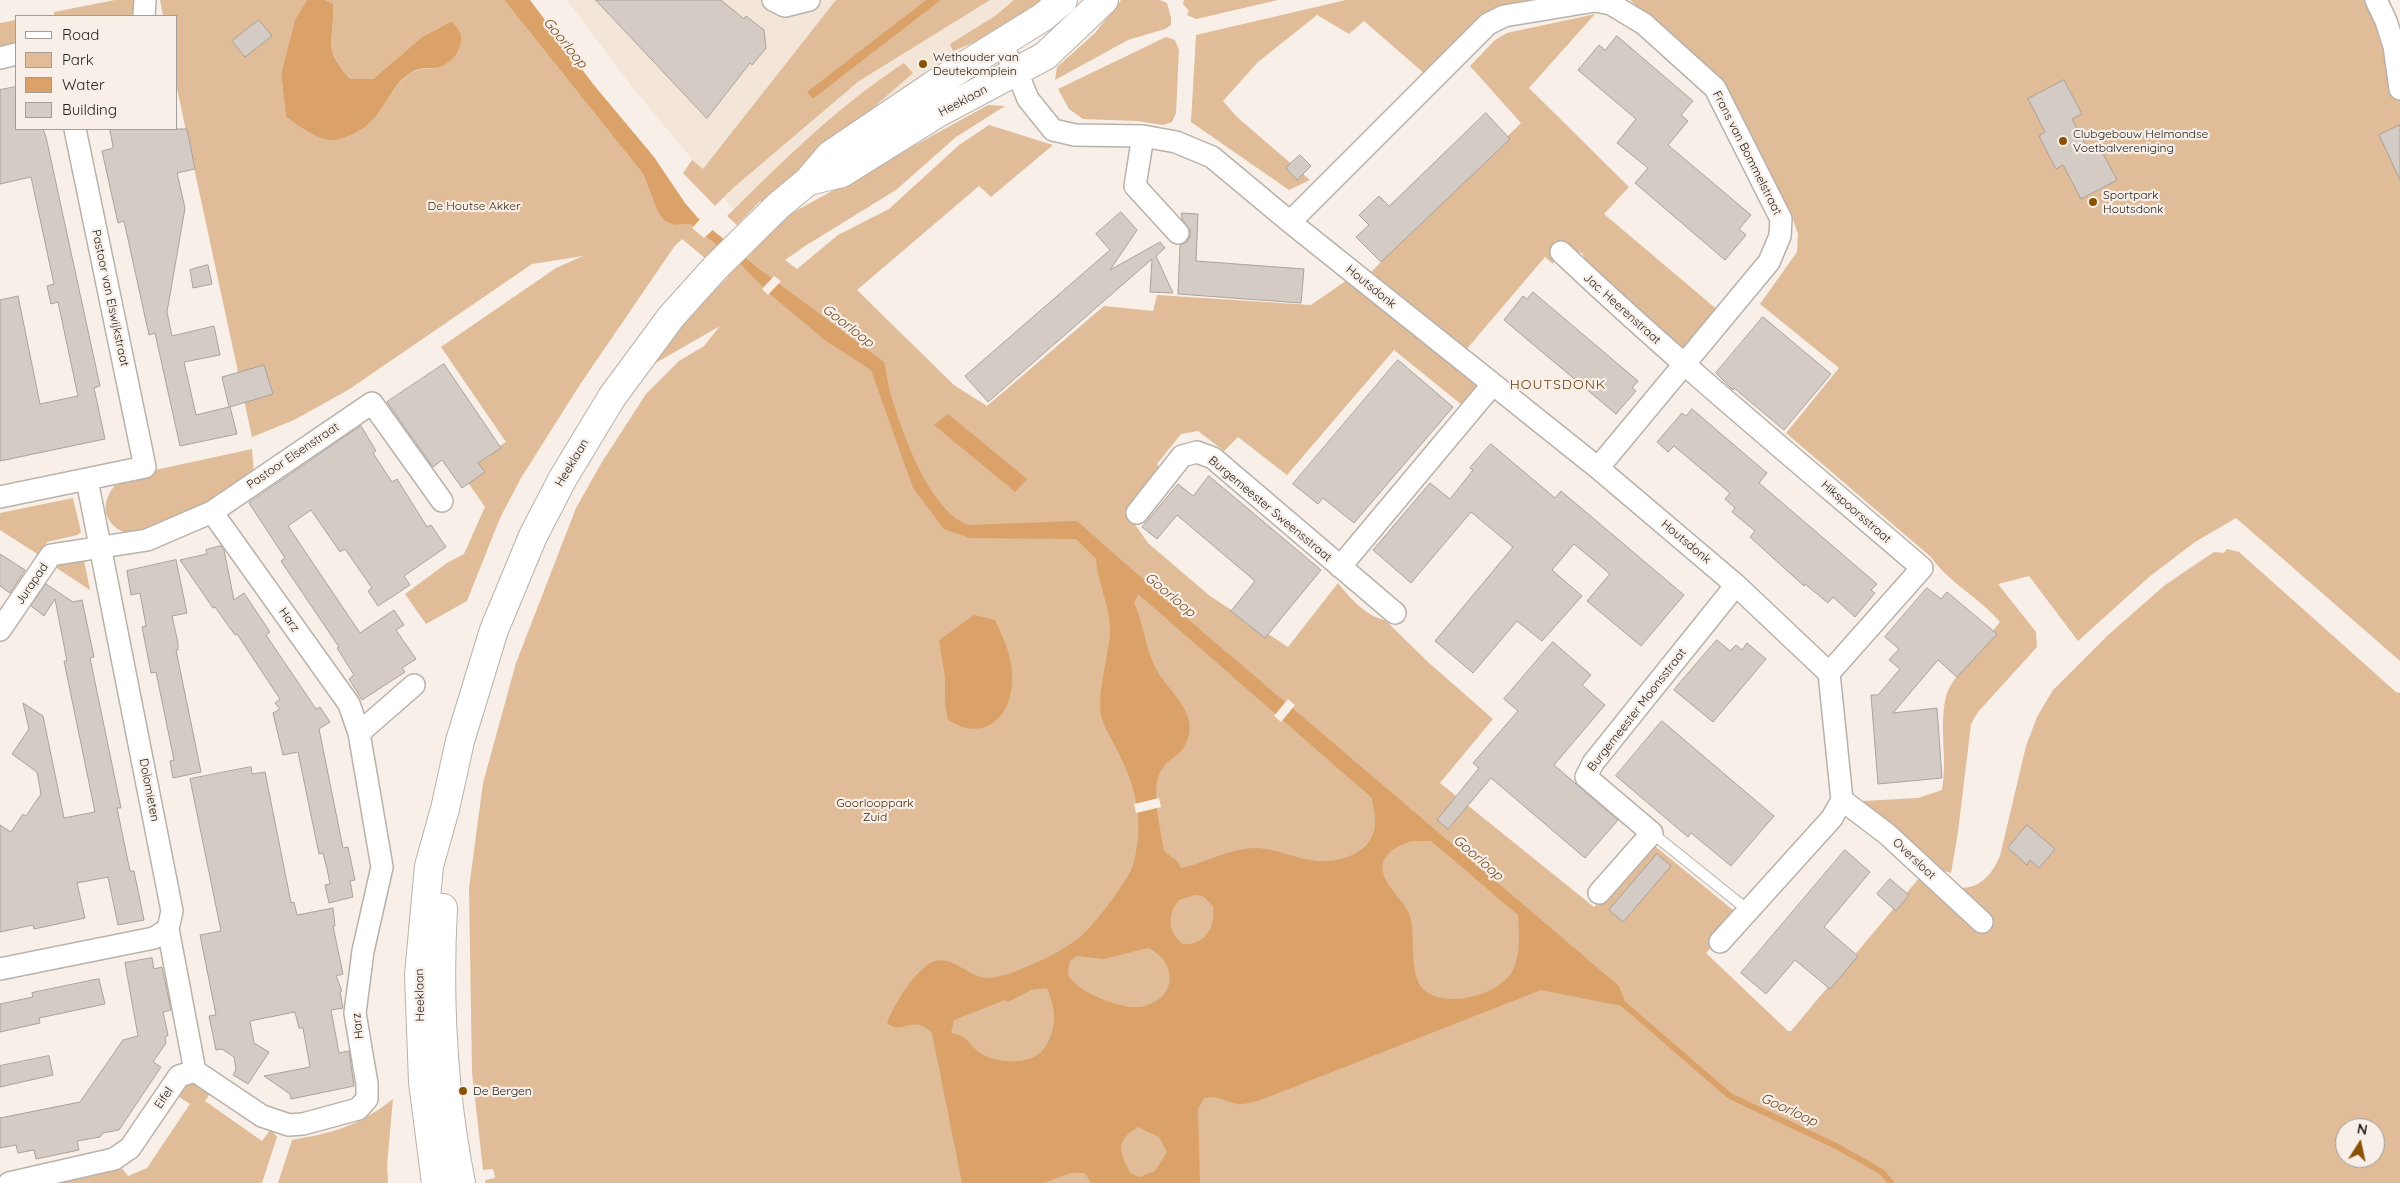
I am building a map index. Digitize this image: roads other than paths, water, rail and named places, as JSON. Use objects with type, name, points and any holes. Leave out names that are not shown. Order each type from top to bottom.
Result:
[{"type":"main road","name":"Heeklaan","points":[[436,1183],[423,1082],[419,975],[429,866],[446,809],[460,741],[494,630],[533,536],[562,478],[612,398],[672,317],[747,235],[808,181],[830,155],[932,86],[1043,17],[1063,0]]},
{"type":"main road","name":"Heeklaan","points":[[808,181],[842,173],[938,113],[1045,56],[1104,0]]},
{"type":"main road","name":"Heeklaan","points":[[446,809],[440,955],[441,1009],[447,1092],[461,1183]]},
{"type":"street","points":[[144,15],[145,0]]},
{"type":"street","points":[[773,0],[785,6],[809,0]]},
{"type":"street","points":[[2376,0],[2386,21],[2394,46],[2400,89]]},
{"type":"street","name":"Frans van Bommelstraat","points":[[1290,222],[1488,24],[1504,16],[1595,1],[1613,2],[1644,24],[1714,88],[1781,219],[1780,236],[1770,262],[1598,468]]},
{"type":"street","points":[[1000,45],[1017,72],[1028,99],[1053,130],[1075,135],[1143,136],[1176,142],[1212,157],[1290,222]]},
{"type":"street","points":[[0,58],[15,54]]},
{"type":"street","name":"Pastoor van Elswijkstraat","points":[[74,130],[145,467],[87,480]]},
{"type":"street","points":[[1143,136],[1135,186],[1178,233]]},
{"type":"street","name":"Houtsdonk","points":[[1290,222],[1598,468],[1736,585],[1829,674]]},
{"type":"street","name":"Jac. Heerenstraat","points":[[1561,252],[1636,324],[1685,364]]},
{"type":"street","name":"Hikspoorsstraat","points":[[1685,364],[1922,568],[1829,674]]},
{"type":"street","name":"Burgemeester Sweensstraat","points":[[1340,567],[1493,384]]},
{"type":"street","name":"Pastoor Elsenstraat","points":[[102,548],[147,540],[212,512],[372,403],[442,501]]},
{"type":"street","name":"Burgemeester Sweensstraat","points":[[1138,513],[1182,456],[1197,452],[1213,458],[1396,613]]},
{"type":"street","points":[[0,497],[87,480]]},
{"type":"street","name":"Dolomieten","points":[[87,480],[102,548],[172,911],[168,929]]},
{"type":"street","name":"Harz","points":[[195,1071],[262,1116],[288,1125],[303,1124],[358,1109],[367,1099],[367,1084],[355,1013],[363,951],[382,867],[359,733],[349,704],[212,512]]},
{"type":"street","name":"Jurapad","points":[[0,630],[51,555],[82,549],[102,548]]},
{"type":"street","name":"Burgemeester Moonsstraat","points":[[1652,833],[1586,776],[1594,763],[1736,585]]},
{"type":"street","points":[[1720,942],[1832,818],[1842,800],[1829,674]]},
{"type":"street","points":[[359,733],[414,684]]},
{"type":"street","name":"Oversloot","points":[[1842,800],[1887,834],[1982,922]]},
{"type":"street","points":[[1599,893],[1652,833]]},
{"type":"street","points":[[0,969],[154,938],[168,929],[195,1071]]},
{"type":"street","name":"Eifel","points":[[9,1183],[114,1159],[130,1148],[178,1076],[195,1071]]},
{"type":"lane","points":[[1652,833],[1749,911]]},
{"type":"water","points":[[307,0],[326,0],[333,4],[333,52],[336,60],[351,79],[373,79],[422,37],[452,21],[461,34],[461,44],[453,58],[445,65],[418,70],[405,77],[375,117],[364,127],[344,138],[325,139],[307,131],[286,117],[281,74],[295,19]]},
{"type":"water","points":[[504,0],[530,0],[593,84],[654,157],[685,203],[698,218],[766,274],[884,362],[890,392],[918,468],[941,503],[954,516],[968,525],[1077,521],[1204,633],[1619,986],[1627,1007],[1541,990],[1258,1101],[1237,1104],[1217,1098],[1204,1098],[1198,1109],[1200,1183],[1091,1183],[1085,1173],[1071,1173],[1044,1183],[962,1183],[932,1033],[919,1025],[913,1024],[897,1027],[887,1023],[906,987],[921,970],[935,961],[949,962],[974,975],[988,978],[1008,974],[1023,968],[1068,946],[1080,937],[1100,915],[1122,886],[1131,870],[1138,841],[1138,814],[1131,781],[1103,723],[1100,710],[1101,687],[1110,629],[1108,611],[1096,559],[1076,539],[970,538],[944,529],[913,488],[871,370],[826,341],[770,294],[740,264],[690,224],[675,225],[665,221],[657,210],[643,174]],"holes":[[[1138,594],[1372,798],[1375,824],[1373,835],[1368,843],[1351,856],[1330,861],[1310,860],[1271,850],[1248,848],[1181,868],[1177,861],[1164,851],[1156,797],[1158,777],[1166,764],[1184,747],[1187,742],[1190,726],[1185,709],[1154,666],[1134,603]],[[1413,841],[1431,841],[1518,915],[1518,955],[1514,968],[1499,985],[1487,992],[1474,996],[1446,999],[1434,996],[1424,990],[1419,983],[1414,965],[1410,916],[1388,883],[1382,870],[1385,858],[1395,848]],[[1195,895],[1203,896],[1213,906],[1213,921],[1207,934],[1197,942],[1183,944],[1174,934],[1170,923],[1175,906],[1179,900]],[[1148,948],[1158,954],[1165,962],[1169,970],[1170,979],[1168,987],[1156,1001],[1145,1006],[1127,1006],[1115,1004],[1092,995],[1082,989],[1069,976],[1070,961],[1077,956],[1104,959]],[[1047,988],[1053,1009],[1053,1029],[1047,1044],[1035,1056],[1027,1060],[1018,1061],[990,1058],[982,1054],[962,1036],[951,1033],[954,1020],[1005,1000],[1008,1002],[1031,990]],[[1138,1127],[1159,1137],[1167,1152],[1155,1171],[1139,1177],[1130,1173],[1123,1158],[1121,1147],[1126,1137]]]},
{"type":"water","points":[[926,0],[941,0],[813,99],[807,92]]},
{"type":"water","points":[[948,414],[1027,479],[1015,492],[934,425]]},
{"type":"water","points":[[974,615],[995,620],[1004,639],[1012,672],[1010,694],[1003,714],[988,726],[978,729],[959,726],[948,720],[945,703],[945,677],[939,640]]},
{"type":"waterway","name":"Goorloop","points":[[1621,1002],[1730,1096],[1836,1146],[1882,1172],[1891,1183]]},
{"type":"place","name":"Wethouder van Deutekomplein","points":[[923,64]]},
{"type":"place","name":"Clubgebouw Helmondse Voetbalvereniging","points":[[2063,141]]},
{"type":"place","name":"Sportpark Houtsdonk","points":[[2093,202]]},
{"type":"place","name":"De Bergen","points":[[463,1091]]},
{"type":"district","name":"HOUTSDONK","points":[[1558,385]]},
{"type":"park label","name":"De Houtse Akker","points":[[474,206]]},
{"type":"park label","name":"Goorlooppark Zuid","points":[[875,810]]}]
